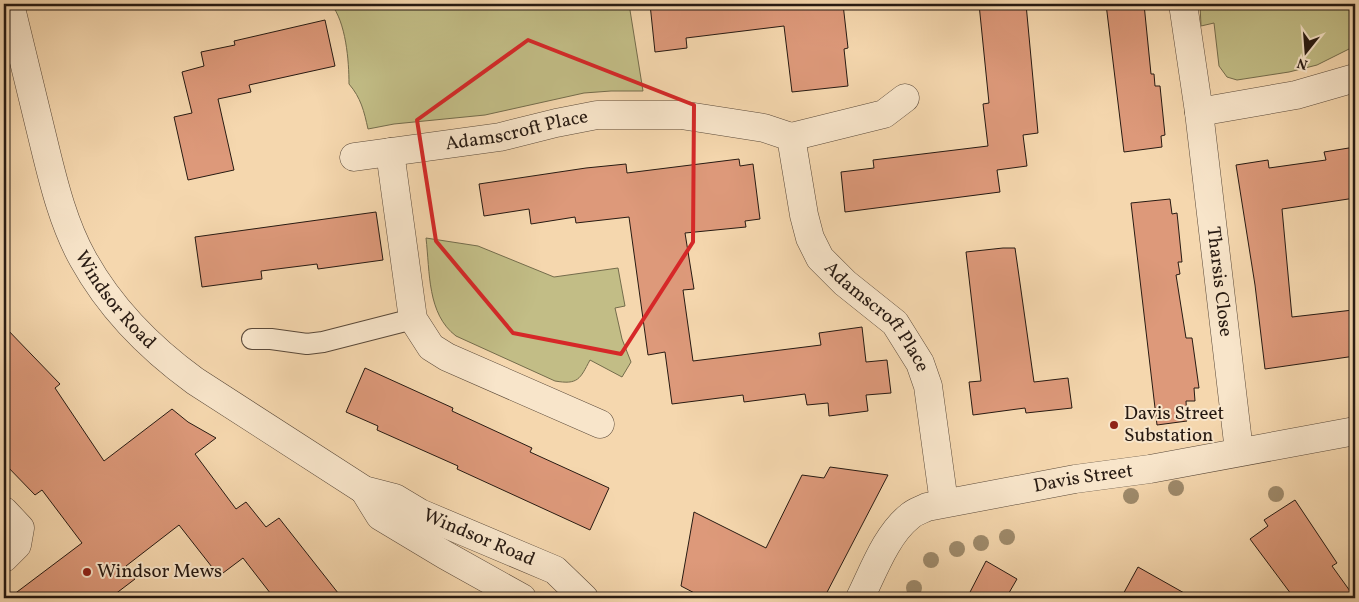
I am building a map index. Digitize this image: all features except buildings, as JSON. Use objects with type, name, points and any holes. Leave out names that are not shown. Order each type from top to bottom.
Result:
[{"type":"street","name":"Windsor Road","points":[[10,4],[54,184],[72,237],[83,259],[109,299],[144,338],[176,367],[196,381],[364,490],[395,498],[428,517],[556,570],[584,598]]},
{"type":"street","name":"Tharsis Close","points":[[1184,4],[1199,112],[1239,452]]},
{"type":"street","points":[[1199,112],[1296,96],[1355,78]]},
{"type":"street","points":[[791,137],[884,114],[905,98]]},
{"type":"street","name":"Adamscroft Place","points":[[354,157],[500,137],[556,123],[597,116],[681,115],[764,128],[791,137],[804,214],[810,238],[820,258],[845,283],[895,323],[920,363],[928,386],[944,503]]},
{"type":"street","points":[[390,152],[414,318],[431,348],[600,424]]},
{"type":"street","name":"Davis Street","points":[[860,598],[890,538],[899,525],[911,515],[927,507],[1074,479],[1150,469],[1355,431]]},
{"type":"street","name":"Windsor Road","points":[[364,490],[380,516],[522,598]]},
{"type":"street","points":[[4,511],[20,528],[17,545],[4,558]]},
{"type":"lane","points":[[252,339],[271,339],[307,344],[323,342],[414,318]]},
{"type":"highlighted area","points":[[528,40],[694,105],[693,242],[621,354],[513,333],[436,241],[417,120]]},
{"type":"shaded area","points":[[331,4],[629,4],[643,91],[584,93],[485,115],[394,124],[368,129],[362,105],[349,84],[343,31]]},
{"type":"shaded area","points":[[1200,4],[1355,4],[1355,46],[1317,65],[1289,72],[1237,80],[1227,77],[1219,66],[1214,23],[1201,26]]},
{"type":"shaded area","points":[[426,238],[478,246],[554,277],[618,268],[625,306],[615,308],[622,339],[631,362],[622,377],[590,360],[581,376],[574,381],[555,381],[456,336],[447,327],[435,304]]},
{"type":"place","name":"Davis Street Substation","points":[[1114,425]]},
{"type":"place","name":"Windsor Mews","points":[[87,572]]}]
